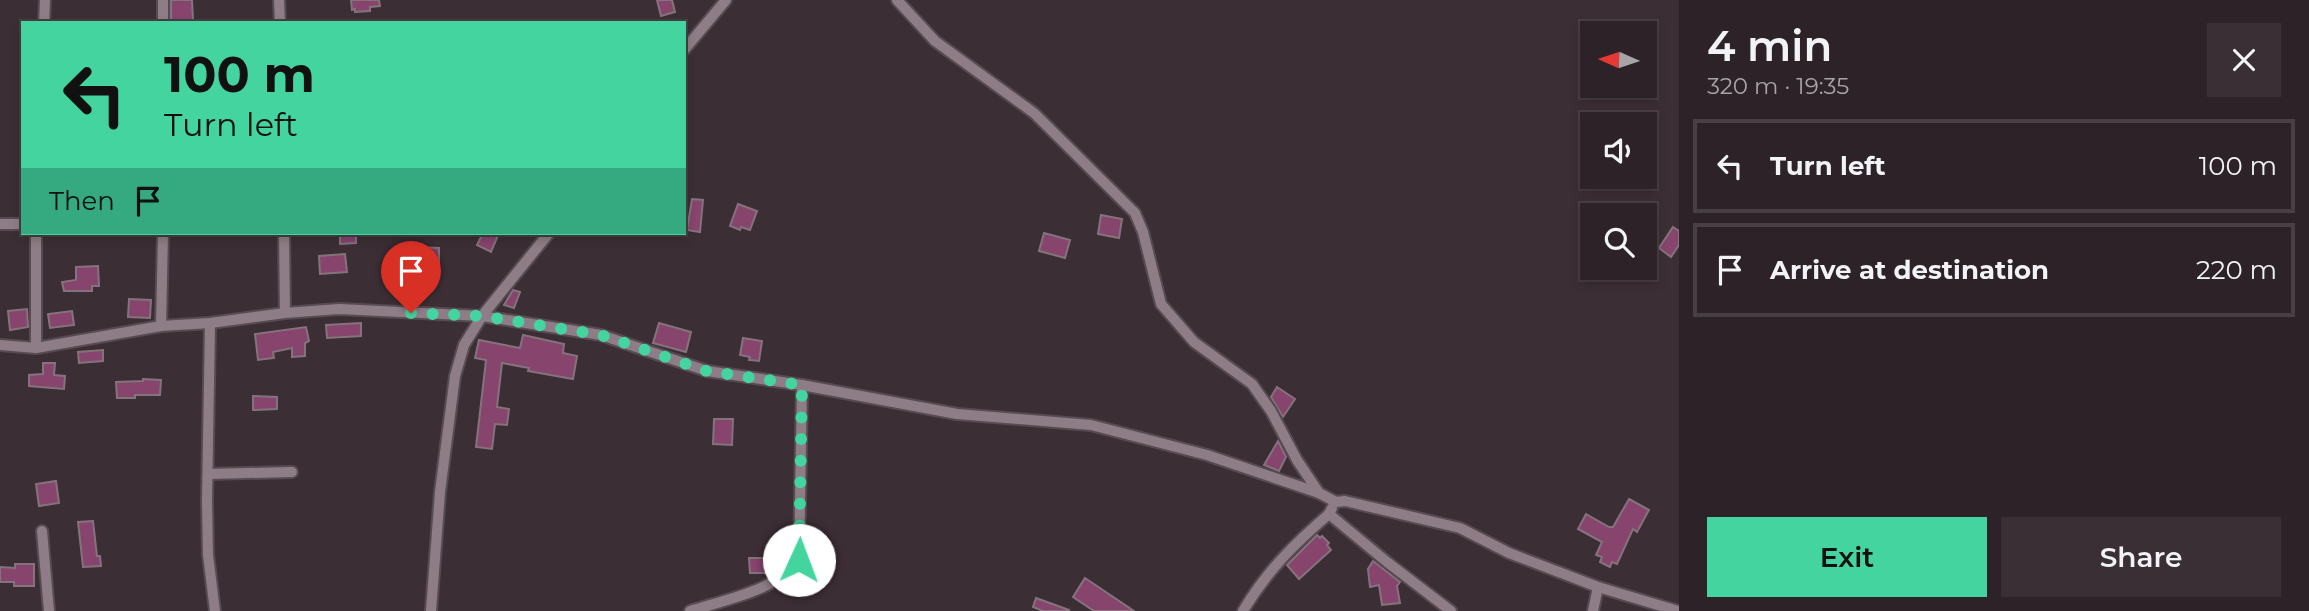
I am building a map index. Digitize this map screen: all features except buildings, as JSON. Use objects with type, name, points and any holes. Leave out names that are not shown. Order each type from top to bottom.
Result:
[{"type":"street","points":[[44,21],[45,0]]},
{"type":"street","points":[[163,0],[163,21]]},
{"type":"street","points":[[279,0],[280,21]]},
{"type":"street","points":[[686,48],[726,0]]},
{"type":"street","points":[[897,0],[935,41],[1034,113],[1135,213],[1143,232],[1161,304],[1194,342],[1252,384],[1319,493]]},
{"type":"street","points":[[0,224],[21,224]]},
{"type":"street","points":[[36,235],[36,348]]},
{"type":"street","points":[[161,326],[163,235]]},
{"type":"street","points":[[284,235],[285,313]]},
{"type":"street","points":[[431,611],[440,492],[455,376],[464,345],[482,316],[547,235]]},
{"type":"street","points":[[0,345],[36,348],[161,326],[339,309],[482,316],[601,335],[707,371],[802,385],[957,414],[1091,425],[1207,455],[1319,493],[1336,502],[1345,501],[1460,528],[1509,553],[1598,587],[1678,611]]},
{"type":"street","points":[[210,323],[208,555],[215,611]]},
{"type":"street","points":[[695,610],[754,591],[791,572],[799,560],[802,385]]},
{"type":"street","points":[[208,474],[292,471]]},
{"type":"street","points":[[1243,611],[1257,588],[1288,550],[1329,514],[1336,502]]},
{"type":"street","points":[[1329,514],[1451,611]]},
{"type":"street","points":[[42,531],[49,611]]},
{"type":"street","points":[[1593,611],[1598,587]]},
{"type":"route","points":[[411,313],[482,316],[601,335],[707,371],[802,385],[799,560]]}]
